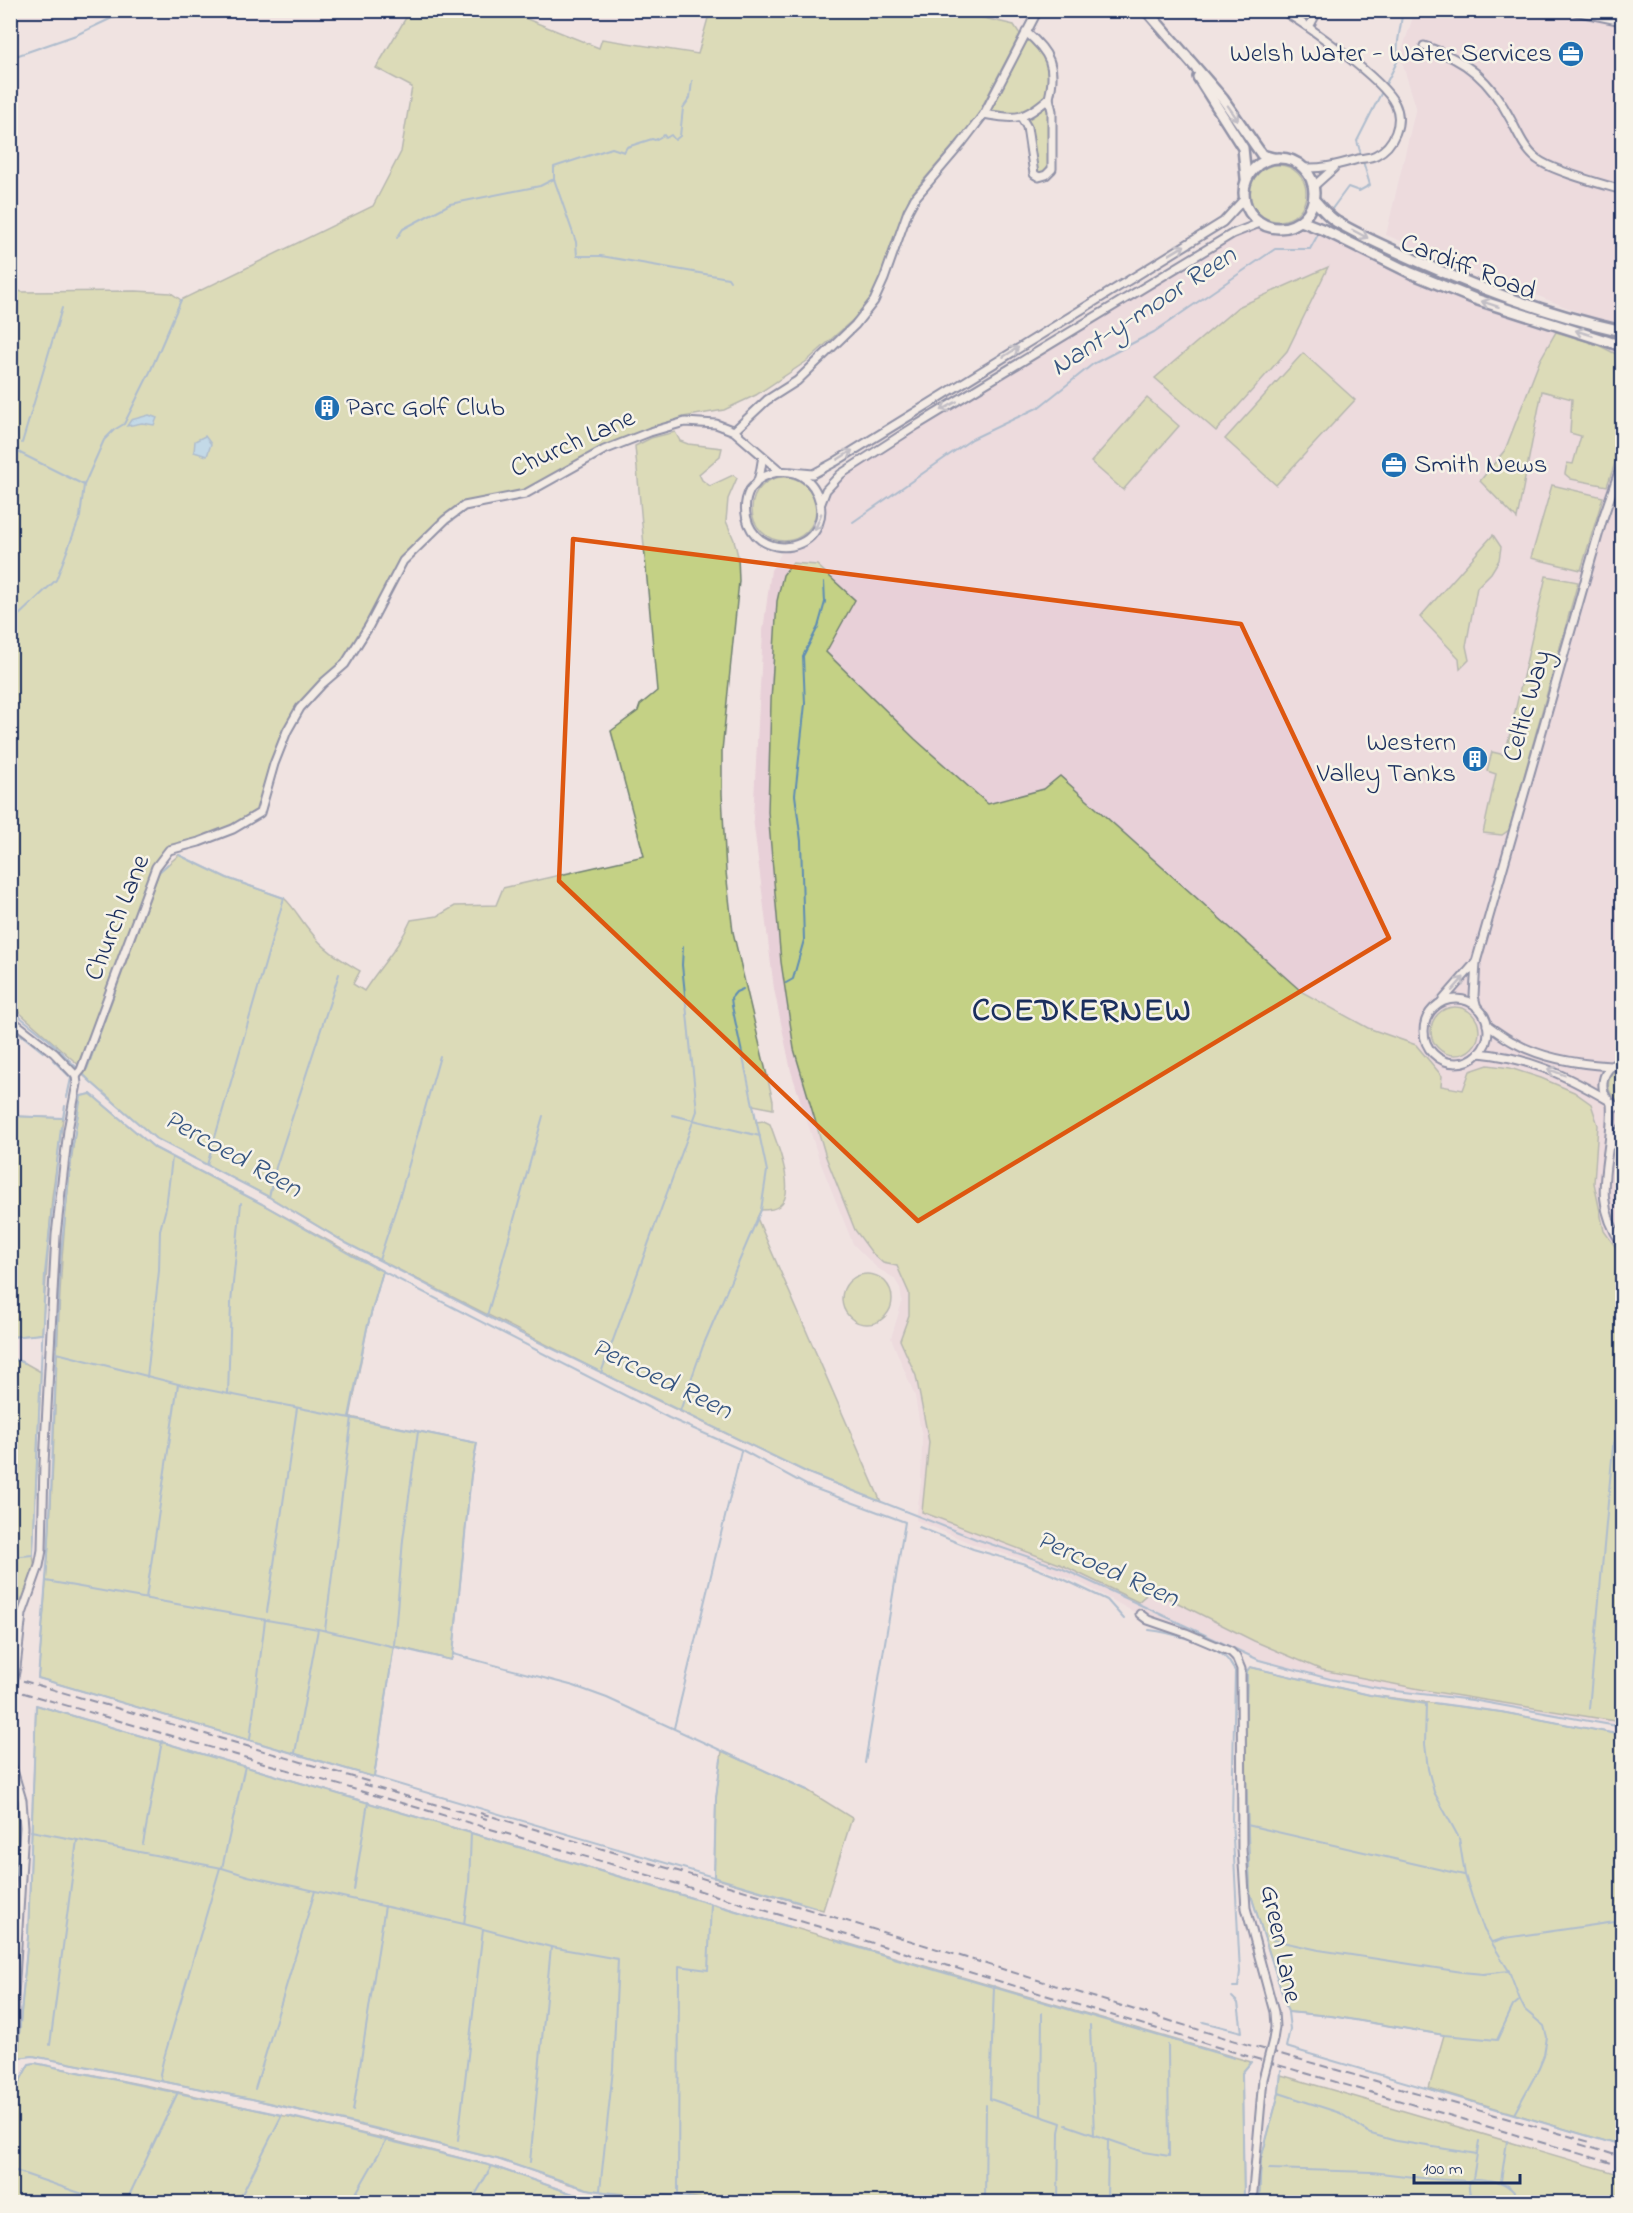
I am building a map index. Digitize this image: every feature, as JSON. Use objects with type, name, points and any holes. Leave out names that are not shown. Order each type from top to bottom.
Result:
[{"type":"main road","points":[[1146,10],[1223,99],[1262,155],[1295,161],[1304,168],[1314,186],[1314,200],[1310,211],[1301,221],[1291,227],[1278,229],[1260,223],[1249,213],[1244,199],[1246,178],[1242,148],[1182,52]]},
{"type":"main road","points":[[1246,178],[1262,162],[1273,158]]},
{"type":"main road","name":"Cardiff Road","points":[[1314,200],[1335,221],[1443,272],[1550,312],[1623,331]]},
{"type":"main road","name":"Cardiff Road","points":[[1301,221],[1411,273],[1475,299],[1623,346]]},
{"type":"street","points":[[734,431],[767,400],[797,381],[855,325],[874,301],[915,198],[984,114],[1038,10]]},
{"type":"street","points":[[1281,10],[1309,27],[1375,81],[1395,104],[1399,126],[1394,137],[1377,155],[1319,169],[1304,168]]},
{"type":"street","points":[[1309,27],[1318,10]]},
{"type":"street","points":[[1575,11],[1623,21]]},
{"type":"street","points":[[1021,117],[1027,127],[1034,174],[1039,177],[1046,175],[1052,169],[1052,111],[1049,98],[1053,71],[1044,49],[1026,32]]},
{"type":"street","points":[[1424,46],[1455,57],[1482,77],[1502,102],[1525,146],[1536,158],[1548,165],[1623,190]]},
{"type":"street","points":[[984,114],[1021,117],[1029,114],[1049,98]]},
{"type":"street","points":[[1314,186],[1325,174],[1339,165]]},
{"type":"street","points":[[758,480],[780,471],[813,474],[835,462],[1223,222],[1244,199]]},
{"type":"street","points":[[763,457],[758,480],[750,491],[746,504],[746,518],[752,530],[761,540],[785,547],[798,544],[812,535],[819,524],[821,503],[826,490],[841,474],[917,425],[1232,234],[1260,223]]},
{"type":"street","name":"Church Lane","points":[[10,1698],[22,1614],[39,1566],[42,1550],[56,1235],[68,1130],[78,1084],[78,1073],[156,867],[169,850],[200,843],[233,830],[260,813],[274,764],[287,731],[300,708],[345,664],[369,626],[403,561],[445,520],[464,506],[525,494],[604,450],[650,432],[685,422],[716,424],[734,431],[780,471]]},
{"type":"street","name":"Celtic Way","points":[[1618,1061],[1577,1063],[1526,1048],[1487,1025],[1484,1016],[1477,1008],[1474,996],[1476,962],[1594,548],[1623,463]]},
{"type":"street","points":[[792,472],[811,483],[821,503]]},
{"type":"street","name":"Celtic Way","points":[[1476,962],[1428,1016],[1424,1034],[1431,1051],[1447,1062],[1456,1063],[1465,1062],[1479,1053],[1511,1057],[1565,1076],[1623,1108]]},
{"type":"street","points":[[1439,1004],[1449,1000],[1459,1000],[1469,1002],[1477,1008]]},
{"type":"street","points":[[10,1019],[78,1073]]},
{"type":"street","points":[[1479,1053],[1488,1035],[1487,1025]]},
{"type":"street","points":[[1610,1147],[1609,1102],[1603,1093],[1602,1080],[1618,1061]]},
{"type":"street","points":[[1623,1128],[1610,1147],[1605,1162],[1602,1190],[1610,1223],[1623,1244]]},
{"type":"street","name":"Green Lane","points":[[1140,1614],[1148,1620],[1221,1648],[1236,1657],[1241,1669],[1242,1849],[1246,1908],[1274,2012],[1273,2040],[1263,2079],[1252,2202]]},
{"type":"street","points":[[10,1760],[22,1800],[24,1827],[14,1996],[14,2061],[10,2072]]},
{"type":"highlighted area","points":[[573,539],[1241,624],[1389,938],[918,1221],[559,881]]},
{"type":"shaded area","points":[[1415,11],[1622,11],[1622,324],[1598,320],[1386,235],[1416,107],[1400,56]]},
{"type":"shaded area","points":[[1301,221],[1411,273],[1622,346],[1622,1727],[1472,1700],[1388,1690],[1292,1670],[1246,1654],[1236,1657],[1132,1611],[1081,1583],[1015,1557],[975,1545],[916,1520],[921,1482],[922,1438],[915,1396],[891,1338],[902,1302],[900,1288],[894,1278],[877,1268],[853,1244],[819,1159],[791,1071],[774,989],[753,818],[763,631],[771,570],[785,547],[812,535],[821,503],[832,482],[1193,257],[1260,223],[1278,229],[1291,227]]},
{"type":"green space","points":[[410,11],[507,11],[599,48],[602,39],[698,54],[710,11],[954,11],[1014,25],[1020,34],[975,120],[910,196],[874,295],[857,316],[807,361],[756,395],[724,410],[683,417],[604,450],[525,494],[464,506],[403,561],[345,664],[300,708],[287,731],[260,813],[233,829],[169,850],[156,866],[81,1067],[11,1005],[10,288],[22,292],[171,293],[181,300],[373,206],[401,152],[412,87],[376,68]]},
{"type":"green space","points":[[1030,39],[1042,50],[1050,65],[1049,93],[1042,102],[1018,116],[990,112],[1027,40]]},
{"type":"green space","points":[[1046,107],[1049,109],[1050,170],[1040,174],[1035,168],[1034,138],[1028,120]]},
{"type":"green space","points":[[1278,165],[1289,167],[1298,173],[1304,182],[1306,193],[1304,204],[1298,213],[1289,219],[1278,221],[1267,219],[1258,213],[1252,204],[1250,193],[1252,182],[1258,173],[1267,167]]},
{"type":"green space","points":[[1328,267],[1287,351],[1216,431],[1155,378],[1238,307]]},
{"type":"green space","points":[[1556,332],[1596,344],[1622,357],[1622,443],[1607,486],[1571,479],[1565,474],[1567,463],[1573,464],[1581,436],[1570,433],[1572,399],[1542,391],[1517,519],[1480,481],[1505,450],[1540,360]]},
{"type":"green space","points":[[1303,353],[1355,400],[1276,485],[1225,439]]},
{"type":"green space","points":[[1147,398],[1179,426],[1123,490],[1091,462]]},
{"type":"green space","points":[[675,432],[680,441],[688,444],[722,448],[720,456],[699,474],[702,480],[710,486],[733,475],[737,478],[728,499],[726,521],[738,556],[739,581],[722,751],[726,872],[733,932],[773,1101],[773,1109],[753,1105],[756,1122],[764,1121],[770,1124],[786,1179],[784,1199],[779,1206],[761,1210],[757,1218],[881,1502],[808,1473],[648,1396],[346,1243],[269,1197],[155,1138],[83,1075],[159,872],[179,855],[227,878],[284,898],[322,944],[360,971],[353,984],[364,991],[395,948],[411,920],[438,916],[455,906],[496,905],[503,888],[644,856],[611,731],[638,711],[640,705],[657,691],[635,446],[651,438]]},
{"type":"green space","points":[[778,477],[790,477],[807,486],[814,497],[816,509],[814,521],[807,532],[790,541],[778,541],[766,536],[757,527],[752,515],[752,503],[757,491],[766,482]]},
{"type":"green space","points":[[1552,485],[1603,497],[1581,570],[1531,558]]},
{"type":"green space","points":[[1493,535],[1501,547],[1499,560],[1491,573],[1477,587],[1466,646],[1469,660],[1460,669],[1459,658],[1420,617]]},
{"type":"green space","points":[[792,563],[817,565],[855,600],[826,652],[915,739],[988,804],[1044,789],[1060,776],[1302,992],[1368,1028],[1416,1045],[1442,1076],[1441,1086],[1463,1090],[1470,1071],[1488,1065],[1510,1068],[1541,1078],[1574,1092],[1591,1104],[1598,1125],[1594,1183],[1604,1231],[1622,1256],[1622,1722],[1435,1692],[1322,1670],[1254,1641],[1152,1590],[1138,1602],[1062,1565],[922,1512],[929,1442],[916,1376],[900,1340],[909,1315],[909,1293],[897,1266],[883,1263],[872,1253],[855,1230],[826,1157],[794,1049],[781,962],[768,812],[771,701],[777,601],[783,575]]},
{"type":"green space","points":[[1546,576],[1578,582],[1509,830],[1502,835],[1483,833],[1496,774],[1487,771],[1492,752],[1505,755]]},
{"type":"green space","points":[[1450,1007],[1460,1007],[1472,1014],[1479,1026],[1479,1036],[1472,1048],[1460,1055],[1450,1055],[1435,1044],[1431,1036],[1431,1026],[1442,1011]]},
{"type":"green space","points":[[1622,1066],[1622,1102],[1612,1095],[1608,1084],[1612,1074]]},
{"type":"green space","points":[[91,1094],[155,1148],[383,1271],[367,1329],[350,1417],[477,1443],[471,1475],[453,1654],[451,1660],[394,1646],[374,1777],[38,1678],[49,1542],[58,1321],[66,1211],[81,1096]]},
{"type":"green space","points":[[11,1116],[63,1118],[52,1197],[42,1334],[11,1337]]},
{"type":"green space","points":[[867,1274],[885,1281],[892,1299],[885,1317],[867,1324],[849,1317],[842,1299],[849,1281]]},
{"type":"green space","points":[[11,1358],[41,1372],[33,1555],[35,1569],[11,1628]]},
{"type":"green space","points":[[1250,1667],[1370,1695],[1501,1712],[1622,1735],[1622,2146],[1429,2088],[1444,2035],[1331,2016],[1288,2012],[1250,1892],[1245,1745],[1247,1671]]},
{"type":"green space","points":[[36,1705],[1251,2062],[1242,2073],[1244,2202],[712,2202],[685,2196],[603,2192],[563,2182],[497,2159],[252,2099],[33,2056],[17,2058],[28,1936]]},
{"type":"green space","points":[[722,1751],[807,1790],[852,1818],[823,1910],[714,1878],[716,1798]]},
{"type":"green space","points":[[11,1780],[16,1794],[19,1822],[11,1946]]},
{"type":"green space","points":[[35,2063],[178,2092],[387,2139],[492,2166],[585,2198],[610,2202],[11,2202],[11,2099],[29,2064]]},
{"type":"green space","points":[[1281,2075],[1622,2175],[1622,2202],[1259,2202],[1261,2159],[1279,2093]]},
{"type":"water","points":[[149,415],[157,418],[154,425],[142,423],[127,426],[131,420]]},
{"type":"water","points":[[205,436],[211,444],[207,456],[194,452],[195,441]]},
{"type":"waterway","points":[[10,58],[76,35],[129,10]]},
{"type":"waterway","name":"Nant-y-moor Reen","points":[[1329,213],[1348,187],[1359,191],[1370,185],[1357,141],[1398,60],[1397,47],[1402,10]]},
{"type":"waterway","points":[[397,238],[403,229],[450,204],[540,186],[554,179],[554,167],[612,148],[624,152],[627,147],[655,140],[664,135],[666,138],[671,135],[675,140],[680,136],[683,108],[690,98],[692,81]]},
{"type":"waterway","points":[[554,179],[576,242],[577,256],[601,256],[728,278],[730,281]]},
{"type":"waterway","name":"Nant-y-moor Reen","points":[[853,522],[972,439],[1039,407],[1093,364],[1154,332],[1275,249],[1310,249],[1320,231]]},
{"type":"waterway","points":[[10,613],[17,617],[56,580],[80,517],[84,485],[104,440],[124,424],[150,372],[181,300]]},
{"type":"waterway","points":[[22,443],[62,308]]},
{"type":"waterway","points":[[10,448],[84,485]]},
{"type":"waterway","name":"Nant-y-moor Reen","points":[[786,983],[793,979],[804,940],[801,841],[795,795],[805,704],[803,656],[818,627],[825,602],[824,582]]},
{"type":"waterway","points":[[179,855],[227,878],[284,898],[207,1165]]},
{"type":"waterway","points":[[87,1069],[151,889],[159,872],[168,864]]},
{"type":"waterway","points":[[601,1373],[697,1111],[682,965],[683,947]]},
{"type":"waterway","points":[[269,1197],[276,1167],[339,974]]},
{"type":"waterway","name":"Nant-y-moor Reen","points":[[680,1411],[703,1346],[761,1210],[767,1171],[732,1006],[731,998],[743,989]]},
{"type":"waterway","name":"Percoed Reen","points":[[10,1009],[49,1040],[91,1082],[155,1138],[269,1197],[346,1243],[512,1329],[808,1473],[976,1539],[1061,1568],[1259,1660],[1330,1679],[1388,1690],[1472,1700],[1622,1727]]},
{"type":"waterway","points":[[10,1026],[43,1052]]},
{"type":"waterway","points":[[379,1260],[440,1056]]},
{"type":"waterway","points":[[53,1060],[71,1078],[67,1097]]},
{"type":"waterway","points":[[815,1907],[38,1678],[49,1542],[60,1263],[72,1150],[81,1096],[91,1094],[155,1148],[262,1204],[351,1255],[669,1418],[742,1450],[808,1486],[905,1522],[865,1763]]},
{"type":"waterway","points":[[10,1116],[63,1118],[65,1106]]},
{"type":"waterway","points":[[672,1115],[760,1136]]},
{"type":"waterway","points":[[487,1316],[543,1116]]},
{"type":"waterway","points":[[10,1557],[33,1555],[45,1273],[61,1127]]},
{"type":"waterway","points":[[147,1377],[159,1271],[160,1230],[166,1208],[172,1158]]},
{"type":"waterway","points":[[228,1394],[231,1303],[241,1203]]},
{"type":"waterway","points":[[349,1417],[367,1328],[383,1271]]},
{"type":"waterway","points":[[10,1337],[42,1334]]},
{"type":"waterway","points":[[57,1353],[178,1384],[477,1443],[471,1475],[453,1654]]},
{"type":"waterway","points":[[10,1358],[25,1363]]},
{"type":"waterway","points":[[146,1598],[178,1384]]},
{"type":"waterway","points":[[267,1612],[297,1408]]},
{"type":"waterway","points":[[325,1630],[352,1417]]},
{"type":"waterway","points":[[1589,1709],[1615,1426]]},
{"type":"waterway","points":[[374,1777],[394,1645],[403,1540],[418,1432]]},
{"type":"waterway","points":[[674,1728],[741,1451]]},
{"type":"waterway","points":[[919,1527],[973,1549],[1025,1564],[1063,1579],[1107,1600],[1124,1619]]},
{"type":"waterway","points":[[46,1581],[318,1629],[451,1660],[453,1654],[574,1686],[607,1698],[807,1790]]},
{"type":"waterway","points":[[250,1739],[265,1620]]},
{"type":"waterway","points":[[295,1753],[318,1629]]},
{"type":"waterway","points":[[1149,1630],[1179,1636],[1212,1648],[1227,1659],[1235,1671],[1232,1819],[1240,1972],[1238,1987],[1233,1987]]},
{"type":"waterway","points":[[1514,2114],[1537,2072],[1544,2055],[1547,2037],[1544,2026],[1525,2010],[1509,1971],[1484,1930],[1472,1897],[1465,1875],[1459,1838],[1434,1792],[1428,1769],[1425,1744],[1426,1704],[1370,1695],[1250,1667],[1247,1671],[1245,1745],[1250,1892],[1288,2012],[1290,2029],[1286,2047],[1622,2146]]},
{"type":"waterway","name":"Percoed Reen","points":[[1434,1703],[1501,1712],[1622,1735]]},
{"type":"waterway","points":[[712,2202],[678,2196],[624,2195],[587,2189],[497,2159],[252,2099],[33,2056],[17,2058],[28,1936],[36,1705],[790,1927]]},
{"type":"waterway","points":[[1618,1734],[1622,1819]]},
{"type":"waterway","points":[[143,1844],[162,1741]]},
{"type":"waterway","points":[[714,1878],[716,1798],[721,1759]]},
{"type":"waterway","points":[[222,1868],[245,1766]]},
{"type":"waterway","points":[[10,1780],[15,1793],[19,1819],[14,1887]]},
{"type":"waterway","points":[[354,1890],[368,1802]]},
{"type":"waterway","points":[[1247,1825],[1464,1875]]},
{"type":"waterway","points":[[31,1831],[222,1868],[248,1876],[464,1924],[551,1947],[618,1959],[613,2069],[600,2190]]},
{"type":"waterway","points":[[464,1924],[469,1885],[471,1833]]},
{"type":"waterway","points":[[50,2045],[77,1840]]},
{"type":"waterway","points":[[162,2081],[160,2074],[163,2061],[220,1868]]},
{"type":"waterway","points":[[255,2089],[315,1891]]},
{"type":"waterway","points":[[678,2195],[679,1966],[708,1970],[711,1904]]},
{"type":"waterway","points":[[353,2111],[385,1906]]},
{"type":"waterway","points":[[10,1946],[12,1909]]},
{"type":"waterway","points":[[1493,1942],[1505,1938],[1622,1921]]},
{"type":"waterway","points":[[458,2140],[483,1929]]},
{"type":"waterway","points":[[1273,1940],[1319,1950],[1462,1972],[1483,1974],[1509,1971]]},
{"type":"waterway","points":[[836,1941],[1234,2058]]},
{"type":"waterway","points":[[530,2162],[551,1947]]},
{"type":"waterway","points":[[994,1986],[990,2099],[1061,2123],[1058,2202]]},
{"type":"waterway","points":[[1203,2022],[1242,2032],[1238,2003],[1232,1997]]},
{"type":"waterway","points":[[1288,2012],[1331,2016],[1444,2035],[1497,2040],[1513,2006],[1520,2000]]},
{"type":"waterway","points":[[1041,2115],[1042,2013]]},
{"type":"waterway","points":[[1090,2025],[1094,2135]]},
{"type":"waterway","points":[[1066,2125],[1144,2152],[1169,2156],[1168,2045]]},
{"type":"waterway","points":[[1244,2202],[1242,2073],[1251,2062]]},
{"type":"waterway","points":[[10,2099],[29,2064],[35,2063],[282,2115],[238,2202]]},
{"type":"waterway","points":[[1259,2202],[1261,2159],[1279,2093],[1281,2070]]},
{"type":"waterway","points":[[127,2200],[178,2092]]},
{"type":"waterway","points":[[1279,2093],[1340,2113],[1371,2134],[1396,2141],[1477,2154]]},
{"type":"waterway","points":[[985,2202],[986,2105]]},
{"type":"waterway","points":[[288,2116],[492,2166],[585,2198],[610,2202]]},
{"type":"waterway","points":[[351,2202],[387,2139]]},
{"type":"waterway","points":[[1107,2202],[1108,2140]]},
{"type":"waterway","points":[[1473,2179],[1479,2141]]},
{"type":"waterway","points":[[1501,2181],[1507,2141]]},
{"type":"waterway","points":[[471,2202],[492,2166]]},
{"type":"waterway","points":[[10,2169],[106,2202]]},
{"type":"waterway","points":[[1269,2169],[1372,2172],[1431,2179],[1493,2181],[1508,2186],[1522,2202]]},
{"type":"waterway","points":[[1468,2181],[1471,2202]]},
{"type":"waterway","points":[[1612,2202],[1622,2191]]},
{"type":"waterway","points":[[84,2202],[88,2196]]},
{"type":"railway","points":[[10,1677],[370,1782]]},
{"type":"railway","points":[[10,1689],[628,1869],[1227,2050],[1622,2166]]},
{"type":"railway","points":[[363,1784],[487,1819]]},
{"type":"railway","points":[[480,1813],[824,1914],[1242,2043],[1590,2142]]},
{"type":"railway","points":[[1579,2144],[1622,2157]]},
{"type":"place","name":"Welsh Water - Water Services","points":[[1571,54]]},
{"type":"place","name":"Parc Golf Club","points":[[327,408]]},
{"type":"place","name":"Smith News","points":[[1394,465]]},
{"type":"place","name":"Western Valley Tanks","points":[[1475,759]]},
{"type":"district","name":"COEDKERNEW","points":[[1082,1012]]}]
